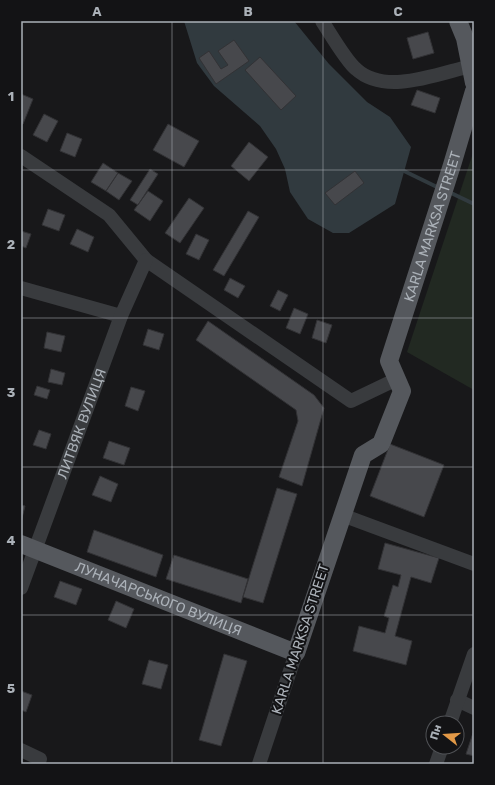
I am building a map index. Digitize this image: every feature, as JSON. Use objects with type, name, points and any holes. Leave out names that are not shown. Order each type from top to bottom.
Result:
[{"type":"main road","points":[[458,21],[466,38],[472,74]]},
{"type":"main road","name":"KARLA MARKSA STREET","points":[[296,653],[363,455],[381,444],[402,391],[389,361],[452,166],[474,91]]},
{"type":"main road","name":"ЛУНАЧАРСЬКОГО ВУЛИЦЯ","points":[[28,547],[296,653]]},
{"type":"street","points":[[322,21],[356,69],[381,82],[405,82],[472,74]]},
{"type":"street","points":[[21,156],[109,215],[146,260],[351,402],[397,379]]},
{"type":"street","name":"ЛИТВЯК ВУЛИЦЯ","points":[[21,588],[28,547],[121,316],[146,260]]},
{"type":"street","points":[[21,288],[121,316]]},
{"type":"street","points":[[342,515],[474,564]]},
{"type":"street","name":"KARLA MARKSA STREET","points":[[259,764],[296,653]]},
{"type":"street","points":[[452,715],[474,654]]},
{"type":"street","points":[[457,700],[474,708]]},
{"type":"street","points":[[21,750],[40,759]]},
{"type":"shaded area","points":[[184,21],[294,21],[329,64],[367,102],[390,117],[411,147],[395,204],[349,233],[333,233],[308,219],[290,192],[285,169],[276,149],[260,126],[214,86],[197,63]]},
{"type":"shaded area","points":[[474,150],[474,390],[407,352]]},
{"type":"building","points":[[428,32],[434,53],[413,59],[407,38]]},
{"type":"building","points":[[234,40],[249,61],[216,84],[199,58],[209,51],[221,69],[228,65],[218,51]]},
{"type":"building","points":[[260,57],[296,96],[281,110],[245,70]]},
{"type":"building","points":[[417,90],[440,98],[435,113],[411,105]]},
{"type":"building","points":[[21,94],[33,99],[23,124],[21,124]]},
{"type":"building","points":[[44,114],[58,121],[47,142],[33,135]]},
{"type":"building","points":[[168,124],[199,141],[184,167],[153,150]]},
{"type":"building","points":[[67,133],[82,139],[75,157],[60,151]]},
{"type":"building","points":[[249,142],[268,157],[249,181],[231,166]]},
{"type":"building","points":[[103,163],[118,173],[106,191],[91,182]]},
{"type":"building","points":[[150,169],[158,174],[138,205],[130,200]]},
{"type":"building","points":[[355,171],[364,183],[335,205],[325,193]]},
{"type":"building","points":[[118,173],[132,181],[119,200],[106,191]]},
{"type":"building","points":[[148,191],[163,201],[150,221],[134,210]]},
{"type":"building","points":[[189,198],[204,208],[180,243],[165,233]]},
{"type":"building","points":[[48,209],[65,215],[59,231],[42,225]]},
{"type":"building","points":[[248,211],[259,217],[224,276],[213,270]]},
{"type":"building","points":[[77,229],[94,237],[88,252],[70,244]]},
{"type":"building","points":[[21,231],[31,234],[26,248],[21,246]]},
{"type":"building","points":[[196,234],[209,240],[199,260],[186,254]]},
{"type":"building","points":[[230,278],[245,286],[238,298],[224,290]]},
{"type":"building","points":[[278,290],[288,295],[280,311],[270,306]]},
{"type":"building","points":[[294,308],[308,314],[300,334],[286,328]]},
{"type":"building","points":[[317,320],[332,325],[326,343],[312,338]]},
{"type":"building","points":[[208,321],[314,395],[324,408],[302,486],[279,477],[298,421],[296,410],[196,340]]},
{"type":"building","points":[[148,329],[164,334],[159,350],[143,345]]},
{"type":"building","points":[[47,332],[65,336],[61,352],[44,348]]},
{"type":"building","points":[[51,369],[65,373],[62,385],[48,382]]},
{"type":"building","points":[[37,386],[50,390],[47,399],[34,395]]},
{"type":"building","points":[[131,387],[145,391],[138,411],[125,406]]},
{"type":"building","points":[[39,430],[51,434],[46,449],[33,445]]},
{"type":"building","points":[[109,441],[130,448],[124,465],[103,458]]},
{"type":"building","points":[[390,444],[444,465],[424,517],[370,496]]},
{"type":"building","points":[[100,476],[118,484],[111,502],[92,495]]},
{"type":"building","points":[[277,488],[297,494],[263,603],[243,597]]},
{"type":"building","points":[[21,505],[25,506],[21,522]]},
{"type":"building","points":[[94,530],[163,555],[156,577],[87,552]]},
{"type":"building","points":[[385,543],[439,558],[431,583],[411,577],[395,636],[412,641],[406,665],[353,651],[359,626],[385,633],[389,618],[384,616],[393,585],[398,587],[401,575],[378,569]]},
{"type":"building","points":[[174,555],[248,579],[241,603],[166,579]]},
{"type":"building","points":[[60,581],[82,589],[76,605],[54,597]]},
{"type":"building","points":[[116,601],[134,609],[126,628],[108,620]]},
{"type":"building","points":[[224,654],[247,661],[221,746],[199,740]]},
{"type":"building","points":[[149,660],[168,665],[161,689],[142,684]]},
{"type":"building","points":[[21,691],[32,695],[26,712],[21,710]]},
{"type":"building","points":[[473,733],[474,734],[474,756],[466,754]]},
{"type":"waterway","points":[[400,169],[439,188]]},
{"type":"waterway","points":[[449,192],[474,204]]}]
